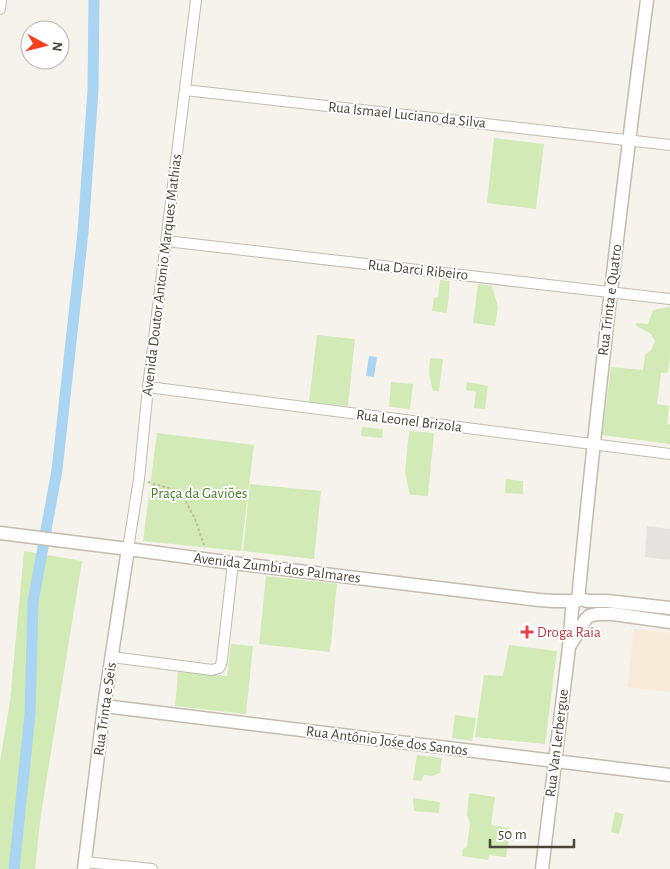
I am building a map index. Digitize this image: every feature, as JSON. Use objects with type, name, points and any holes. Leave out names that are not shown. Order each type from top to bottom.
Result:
[{"type":"street","points":[[0,9],[1,0]]},
{"type":"street","name":"Avenida Doutor Antonio Marques Mathias","points":[[128,549],[139,479],[148,387],[196,0]]},
{"type":"street","name":"Rua Trinta e Quatro","points":[[577,605],[610,292],[647,0]]},
{"type":"street","name":"Rua Ismael Luciano da Silva","points":[[185,90],[670,145]]},
{"type":"street","name":"Rua Darci Ribeiro","points":[[166,241],[670,299]]},
{"type":"street","name":"Rua Leonel Brizola","points":[[148,387],[670,454]]},
{"type":"street","name":"Avenida Zumbi dos Palmares","points":[[0,533],[233,564],[554,601],[577,605],[573,615],[579,619],[587,618]]},
{"type":"street","name":"Rua Trinta e Seis","points":[[84,865],[104,706],[128,549]]},
{"type":"street","points":[[112,657],[212,670],[218,668],[221,665],[222,659],[233,564]]},
{"type":"street","points":[[577,605],[607,601],[670,608]]},
{"type":"street","points":[[577,605],[590,604],[592,608],[591,613],[587,618]]},
{"type":"street","name":"Rua Van Lerbergue","points":[[542,869],[569,647],[577,605]]},
{"type":"street","points":[[587,618],[597,614],[614,614],[670,622]]},
{"type":"street","name":"Rua Van Lerbergue","points":[[569,647],[587,618]]},
{"type":"street","name":"Rua Antônio Jośe dos Santos","points":[[104,706],[670,775]]},
{"type":"street","points":[[84,865],[152,869]]},
{"type":"path","points":[[139,479],[181,492],[195,519],[209,560]]},
{"type":"shaded area","points":[[647,526],[670,529],[670,560],[645,557]]},
{"type":"shaded area","points":[[634,629],[670,633],[670,692],[627,687]]},
{"type":"green space","points":[[494,138],[544,144],[536,209],[487,203]]},
{"type":"green space","points":[[440,280],[450,281],[447,313],[432,311],[434,298],[438,297]]},
{"type":"green space","points":[[478,284],[492,286],[498,307],[495,326],[473,323]]},
{"type":"green space","points":[[670,307],[670,357],[668,373],[661,373],[657,404],[669,406],[667,424],[670,425],[670,444],[602,435],[611,367],[643,370],[645,355],[651,350],[655,341],[651,334],[635,325],[637,323],[648,324],[653,310]]},
{"type":"green space","points":[[317,335],[355,339],[348,406],[309,402]]},
{"type":"green space","points":[[430,358],[443,359],[439,391],[433,391],[429,374]]},
{"type":"green space","points":[[391,382],[413,384],[410,409],[389,407]]},
{"type":"green space","points":[[467,382],[488,386],[485,409],[474,408],[476,392],[466,390]]},
{"type":"green space","points":[[362,427],[383,429],[382,438],[361,436]]},
{"type":"green space","points":[[409,431],[434,433],[428,496],[410,495],[405,472]]},
{"type":"green space","name":"Praça da Gaviões","points":[[157,433],[254,445],[241,551],[143,541]]},
{"type":"green space","points":[[506,479],[523,481],[523,494],[505,493]]},
{"type":"green space","points":[[250,484],[321,491],[314,559],[243,551]]},
{"type":"green space","points":[[24,551],[82,561],[41,814],[35,869],[0,869],[0,762],[10,701]]},
{"type":"green space","points":[[266,576],[337,584],[330,652],[259,644]]},
{"type":"green space","points":[[231,644],[253,646],[246,714],[175,706],[178,672],[227,676]]},
{"type":"green space","points":[[509,645],[557,651],[545,744],[475,737],[484,675],[503,676]]},
{"type":"green space","points":[[455,715],[476,718],[472,741],[452,738]]},
{"type":"green space","points":[[417,755],[442,758],[440,773],[432,776],[424,775],[421,781],[413,780]]},
{"type":"green space","points":[[469,793],[495,797],[491,825],[510,828],[506,857],[489,855],[488,860],[462,856],[463,849],[467,847],[470,823],[467,815]]},
{"type":"green space","points":[[413,798],[440,802],[439,813],[414,811]]},
{"type":"green space","points":[[615,812],[624,814],[619,834],[611,832]]},
{"type":"water","points":[[369,356],[377,357],[374,377],[366,376]]},
{"type":"waterway","points":[[14,869],[30,714],[33,602],[57,470],[83,232],[93,90],[94,0]]},
{"type":"place","name":"Droga Raia","points":[[527,632]]}]
